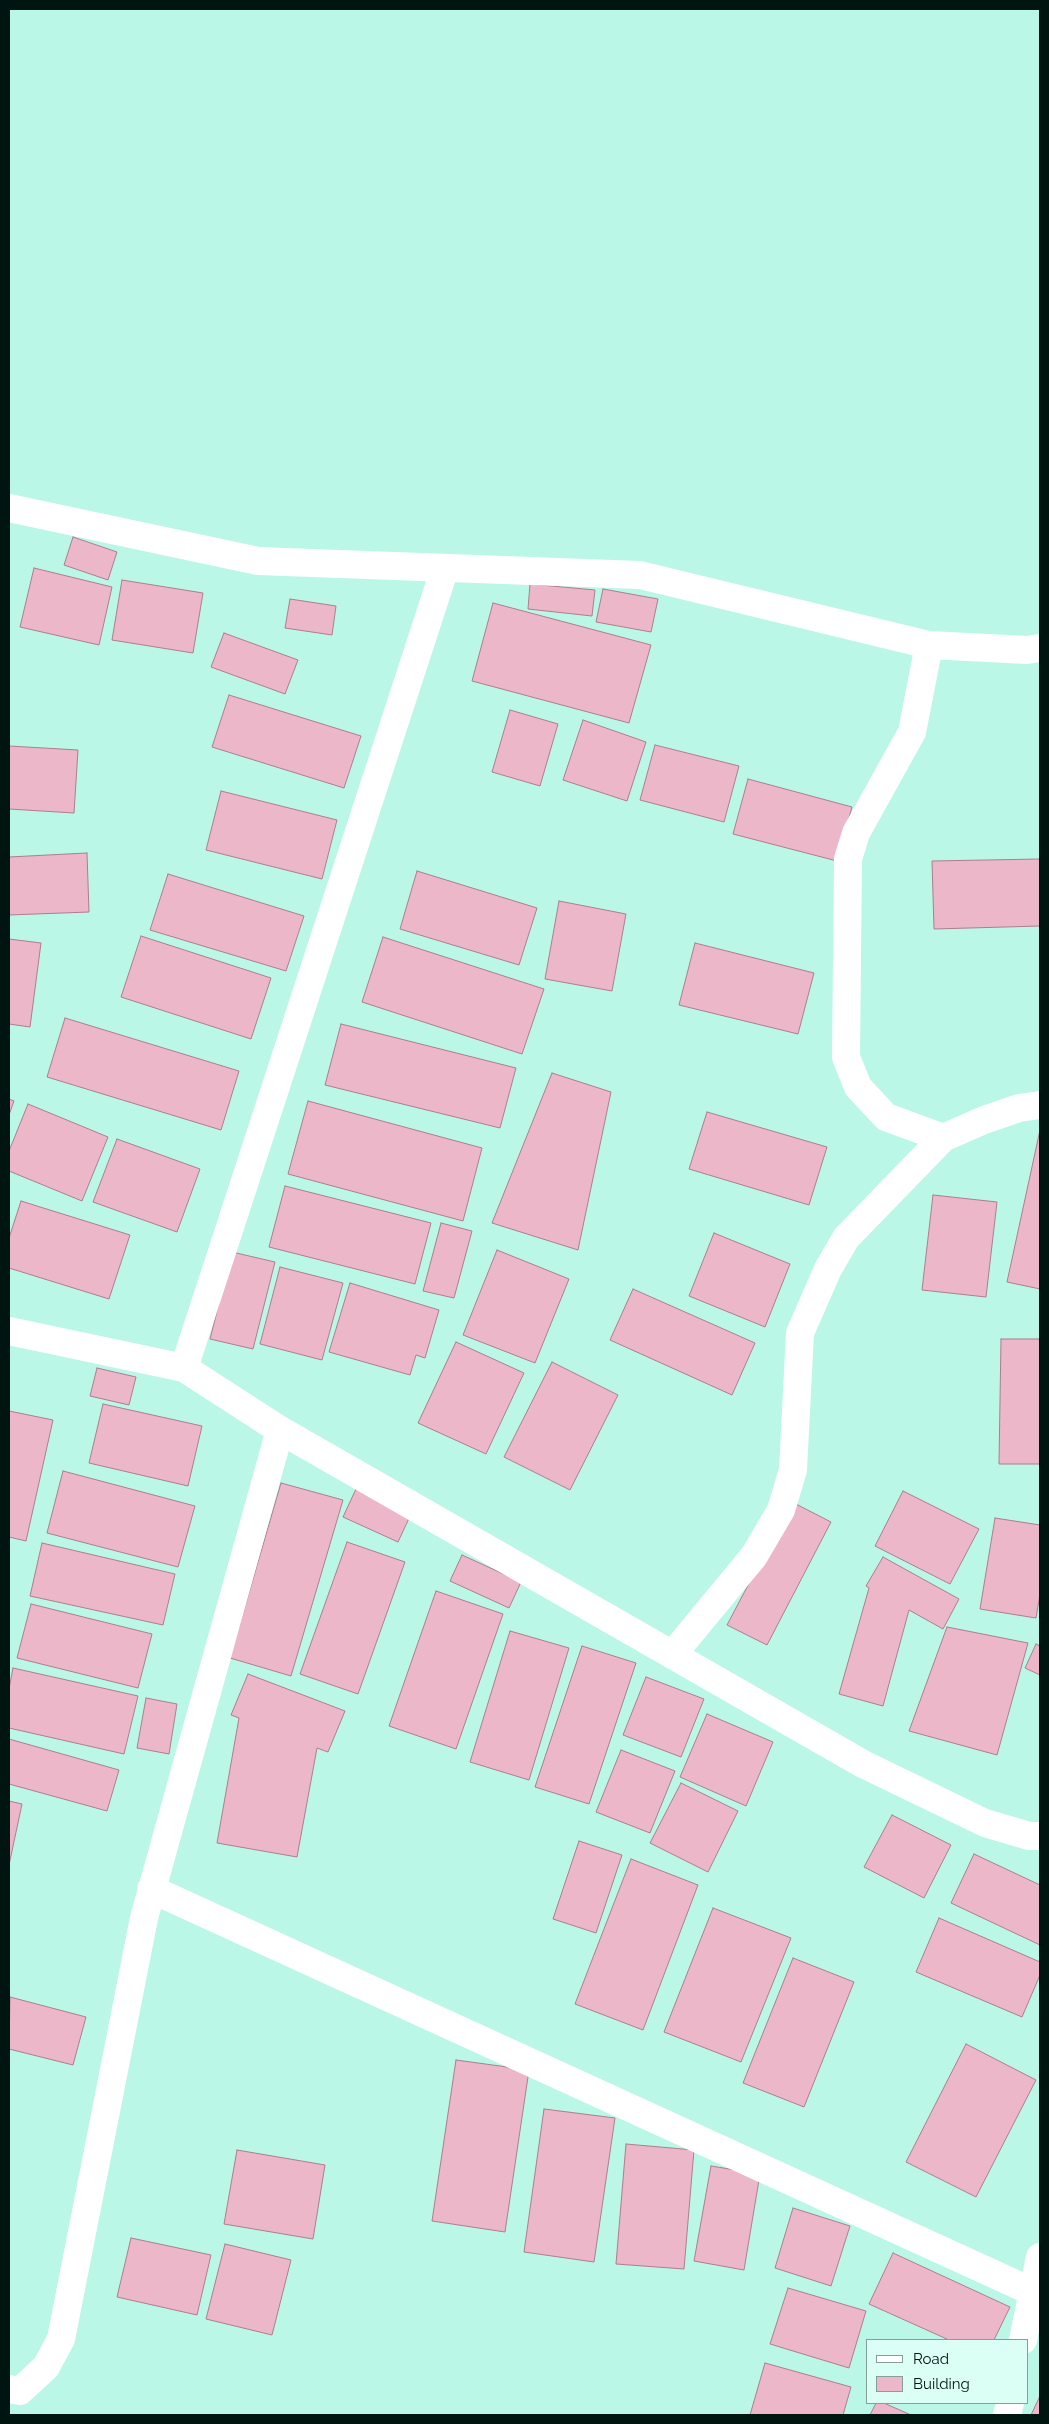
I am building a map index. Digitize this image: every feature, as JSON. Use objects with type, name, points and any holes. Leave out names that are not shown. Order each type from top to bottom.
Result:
[{"type":"street","points":[[9,509],[258,561],[640,575],[929,645],[1027,650],[1040,648]]},
{"type":"street","points":[[184,1368],[445,568]]},
{"type":"street","points":[[929,645],[912,732],[856,833],[848,860],[846,1057],[858,1087],[886,1117],[943,1138]]},
{"type":"street","points":[[673,1654],[754,1556],[781,1510],[793,1470],[800,1334],[828,1269],[846,1238],[943,1138],[1010,1111],[1040,1105]]},
{"type":"street","points":[[9,1330],[184,1368],[280,1430],[863,1764],[985,1822],[1029,1836],[1040,1836]]},
{"type":"street","points":[[9,2389],[20,2391],[46,2367],[61,2339],[151,1889],[280,1430]]},
{"type":"street","points":[[151,1889],[1033,2292]]},
{"type":"street","points":[[1023,2339],[1040,2257]]},
{"type":"building","points":[[73,537],[117,552],[108,580],[64,565]]},
{"type":"building","points":[[34,568],[112,587],[99,645],[20,627]]},
{"type":"building","points":[[122,580],[203,593],[193,653],[112,640]]},
{"type":"building","points":[[530,584],[595,590],[592,616],[528,609]]},
{"type":"building","points":[[603,589],[658,599],[651,632],[596,622]]},
{"type":"building","points":[[290,599],[336,606],[332,635],[285,628]]},
{"type":"building","points":[[493,603],[651,645],[629,723],[472,681]]},
{"type":"building","points":[[224,633],[298,660],[285,694],[211,667]]},
{"type":"building","points":[[229,695],[361,736],[344,788],[212,747]]},
{"type":"building","points":[[510,710],[558,724],[540,786],[492,772]]},
{"type":"building","points":[[583,720],[646,742],[627,801],[563,780]]},
{"type":"building","points":[[655,745],[739,766],[724,822],[640,800]]},
{"type":"building","points":[[9,746],[78,750],[74,813],[9,809]]},
{"type":"building","points":[[748,779],[852,807],[837,861],[733,834]]},
{"type":"building","points":[[221,791],[337,820],[322,879],[206,850]]},
{"type":"building","points":[[87,853],[89,912],[9,915],[9,857]]},
{"type":"building","points":[[1040,859],[1040,926],[934,929],[932,861]]},
{"type":"building","points":[[417,871],[537,908],[519,965],[400,929]]},
{"type":"building","points":[[168,874],[304,916],[286,971],[150,930]]},
{"type":"building","points":[[559,901],[626,914],[612,991],[545,979]]},
{"type":"building","points":[[141,936],[271,978],[251,1039],[121,997]]},
{"type":"building","points":[[383,937],[544,989],[522,1054],[362,1002]]},
{"type":"building","points":[[9,939],[41,943],[30,1027],[9,1024]]},
{"type":"building","points":[[695,943],[814,973],[798,1034],[679,1005]]},
{"type":"building","points":[[65,1018],[239,1071],[221,1130],[47,1077]]},
{"type":"building","points":[[341,1024],[516,1068],[500,1128],[325,1085]]},
{"type":"building","points":[[552,1073],[611,1092],[578,1250],[492,1223]]},
{"type":"building","points":[[9,1099],[14,1101],[9,1115]]},
{"type":"building","points":[[308,1101],[482,1148],[463,1221],[288,1174]]},
{"type":"building","points":[[28,1104],[108,1137],[82,1201],[9,1171],[9,1151]]},
{"type":"building","points":[[707,1112],[827,1147],[809,1205],[689,1169]]},
{"type":"building","points":[[1040,1130],[1040,1289],[1007,1282]]},
{"type":"building","points":[[117,1139],[200,1169],[177,1232],[93,1202]]},
{"type":"building","points":[[285,1186],[431,1223],[415,1284],[269,1247]]},
{"type":"building","points":[[933,1195],[997,1202],[986,1297],[922,1290]]},
{"type":"building","points":[[21,1201],[130,1235],[109,1299],[9,1268],[9,1238]]},
{"type":"building","points":[[441,1223],[472,1231],[454,1298],[423,1291]]},
{"type":"building","points":[[714,1233],[790,1264],[765,1327],[689,1296]]},
{"type":"building","points":[[497,1250],[569,1279],[535,1363],[463,1335]]},
{"type":"building","points":[[232,1252],[275,1262],[253,1349],[210,1339]]},
{"type":"building","points":[[280,1267],[343,1283],[322,1360],[260,1344]]},
{"type":"building","points":[[350,1283],[439,1310],[425,1358],[416,1355],[410,1375],[329,1352]]},
{"type":"building","points":[[633,1289],[755,1343],[732,1395],[610,1340]]},
{"type":"building","points":[[1001,1339],[1040,1339],[1040,1464],[999,1464]]},
{"type":"building","points":[[456,1342],[524,1373],[486,1454],[418,1423]]},
{"type":"building","points":[[552,1362],[618,1395],[570,1490],[504,1457]]},
{"type":"building","points":[[97,1368],[136,1377],[129,1405],[90,1396]]},
{"type":"building","points":[[103,1404],[202,1426],[188,1486],[89,1463]]},
{"type":"building","points":[[9,1411],[53,1420],[26,1541],[9,1537]]},
{"type":"building","points":[[63,1471],[195,1506],[178,1567],[47,1533]]},
{"type":"building","points":[[281,1483],[343,1500],[291,1676],[230,1658]]},
{"type":"building","points":[[356,1489],[411,1514],[398,1542],[343,1517]]},
{"type":"building","points":[[903,1491],[979,1529],[950,1584],[875,1546]]},
{"type":"building","points":[[792,1502],[831,1522],[767,1645],[727,1625]]},
{"type":"building","points":[[995,1518],[1040,1525],[1040,1594],[1036,1618],[980,1609]]},
{"type":"building","points":[[347,1542],[405,1562],[358,1694],[300,1674]]},
{"type":"building","points":[[42,1543],[175,1574],[163,1625],[30,1596]]},
{"type":"building","points":[[462,1555],[521,1582],[509,1608],[450,1581]]},
{"type":"building","points":[[883,1557],[959,1599],[943,1629],[909,1610],[883,1706],[839,1694],[869,1588],[866,1586]]},
{"type":"building","points":[[436,1591],[503,1614],[456,1749],[389,1726]]},
{"type":"building","points":[[31,1604],[152,1634],[138,1688],[17,1658]]},
{"type":"building","points":[[947,1627],[1028,1643],[997,1755],[909,1731]]},
{"type":"building","points":[[510,1631],[569,1648],[529,1780],[470,1762]]},
{"type":"building","points":[[1036,1644],[1040,1646],[1040,1675],[1025,1668]]},
{"type":"building","points":[[582,1646],[636,1663],[589,1804],[535,1787]]},
{"type":"building","points":[[13,1668],[138,1696],[124,1754],[9,1728],[9,1689]]},
{"type":"building","points":[[248,1674],[345,1711],[328,1752],[317,1748],[297,1857],[217,1843],[239,1718],[231,1715]]},
{"type":"building","points":[[646,1677],[704,1699],[681,1757],[623,1735]]},
{"type":"building","points":[[146,1698],[177,1704],[169,1754],[137,1748]]},
{"type":"building","points":[[707,1714],[773,1742],[746,1806],[680,1777]]},
{"type":"building","points":[[9,1739],[119,1770],[107,1811],[9,1784]]},
{"type":"building","points":[[621,1750],[675,1771],[650,1833],[596,1812]]},
{"type":"building","points":[[681,1783],[738,1811],[708,1872],[650,1843]]},
{"type":"building","points":[[9,1801],[22,1804],[9,1865]]},
{"type":"building","points":[[892,1815],[951,1845],[924,1898],[864,1867]]},
{"type":"building","points":[[579,1841],[622,1855],[596,1933],[553,1919]]},
{"type":"building","points":[[974,1854],[1040,1885],[1040,1945],[951,1903]]},
{"type":"building","points":[[631,1859],[698,1885],[643,2030],[575,2004]]},
{"type":"building","points":[[713,1908],[791,1938],[741,2062],[664,2032]]},
{"type":"building","points":[[939,1918],[1040,1962],[1040,1975],[1022,2017],[916,1972]]},
{"type":"building","points":[[793,1958],[854,1982],[804,2107],[743,2083]]},
{"type":"building","points":[[10,1997],[86,2017],[73,2065],[9,2049]]},
{"type":"building","points":[[966,2044],[1036,2080],[976,2197],[906,2162]]},
{"type":"building","points":[[456,2060],[529,2070],[505,2232],[432,2221]]},
{"type":"building","points":[[544,2109],[615,2118],[594,2262],[524,2252]]},
{"type":"building","points":[[626,2144],[694,2150],[684,2269],[616,2264]]},
{"type":"building","points":[[237,2150],[325,2165],[313,2239],[224,2224]]},
{"type":"building","points":[[711,2166],[760,2174],[744,2270],[694,2261]]},
{"type":"building","points":[[793,2208],[850,2226],[831,2286],[775,2268]]},
{"type":"building","points":[[131,2238],[211,2255],[197,2315],[117,2297]]},
{"type":"building","points":[[225,2244],[291,2260],[272,2335],[206,2319]]},
{"type":"building","points":[[893,2253],[1010,2307],[994,2339],[947,2339],[869,2304]]},
{"type":"building","points":[[788,2288],[866,2311],[849,2368],[770,2344]]},
{"type":"building","points":[[765,2363],[851,2387],[843,2415],[750,2415]]},
{"type":"building","points":[[1040,2396],[1040,2415],[1031,2415]]},
{"type":"building","points":[[876,2404],[886,2404],[911,2415],[870,2415]]}]
